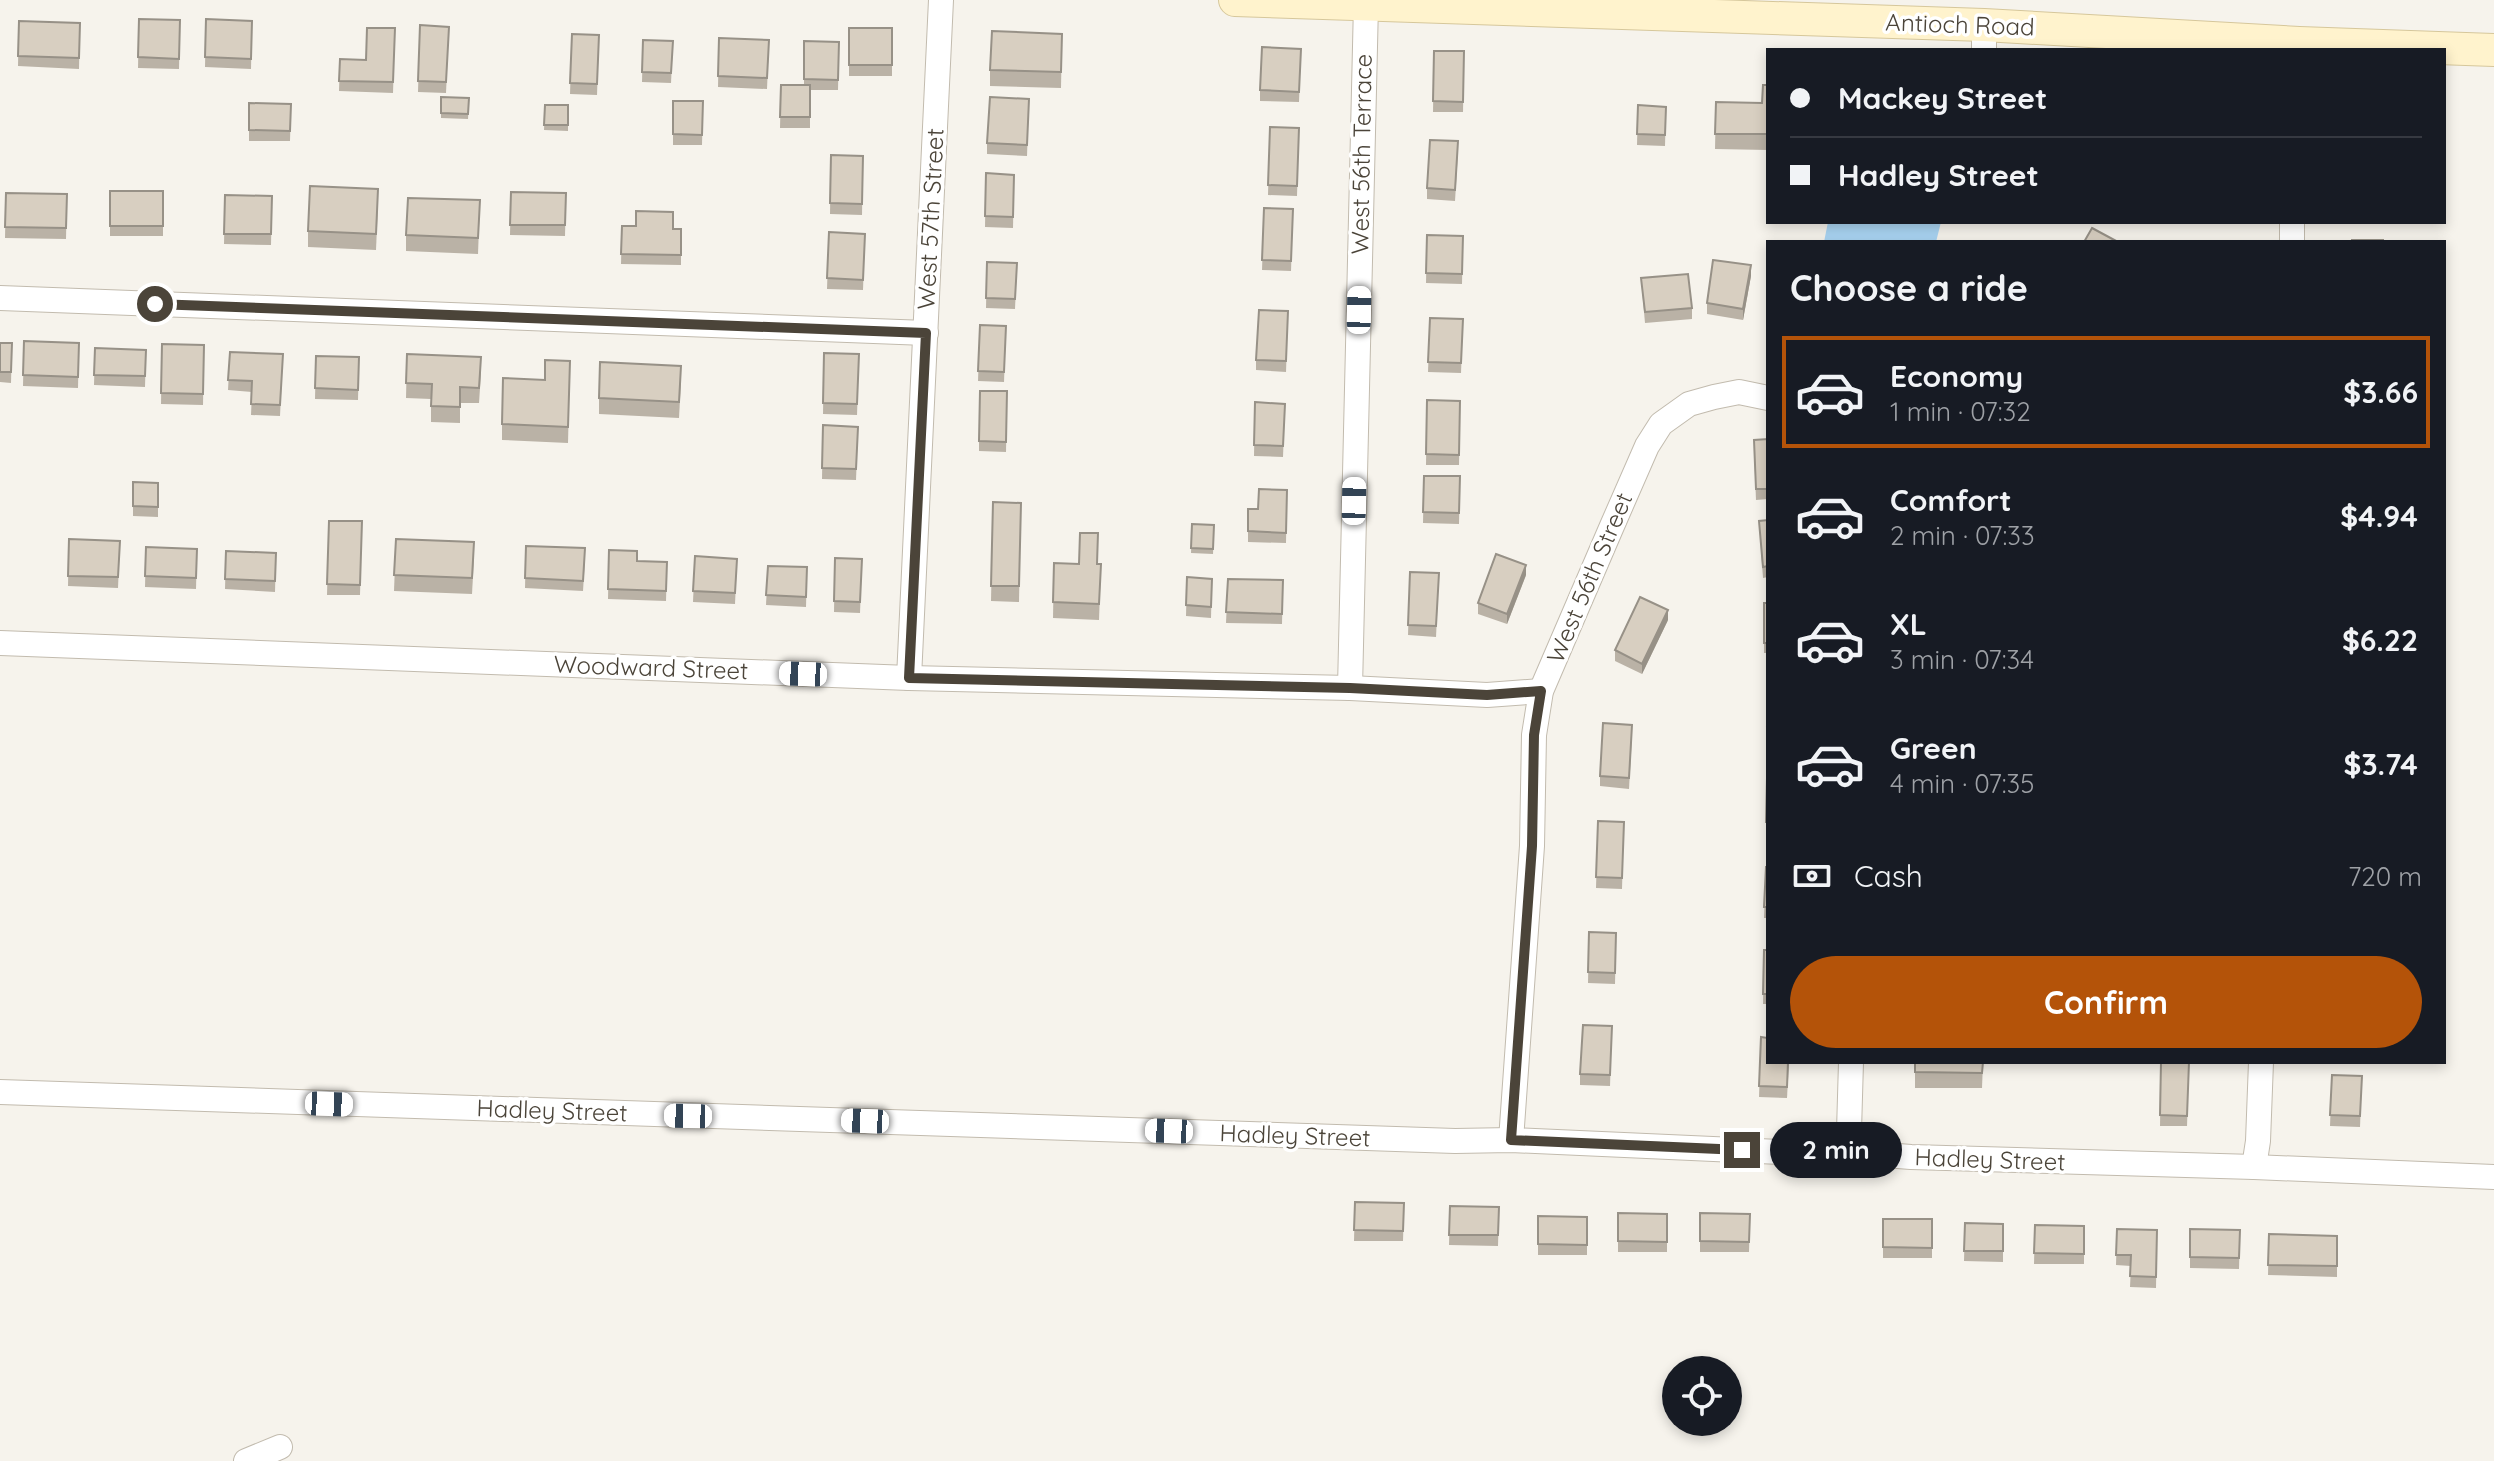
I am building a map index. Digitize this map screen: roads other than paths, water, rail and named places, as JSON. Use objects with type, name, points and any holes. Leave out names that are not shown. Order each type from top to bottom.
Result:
[{"type":"main road","name":"Antioch Road","points":[[1235,0],[1366,4],[1984,38],[2364,48]]},
{"type":"main road","name":"Antioch Road","points":[[2446,49],[2494,50]]},
{"type":"street","name":"West 57th Street","points":[[909,678],[941,0]]},
{"type":"street","name":"West 56th Terrace","points":[[1350,688],[1366,4]]},
{"type":"street","points":[[0,298],[926,333]]},
{"type":"street","name":"West 56th Street","points":[[1511,1140],[1532,846],[1534,735],[1541,691],[1647,446],[1661,424],[1689,404],[1714,397],[1739,392],[1766,398]]},
{"type":"street","name":"Woodward Street","points":[[0,643],[909,678],[1350,688],[1487,695],[1541,691]]},
{"type":"street","points":[[1846,1152],[1851,1064]]},
{"type":"street","points":[[2254,1167],[2261,1064]]},
{"type":"street","name":"Hadley Street","points":[[0,1092],[1440,1141],[1511,1140],[1800,1153],[1846,1152],[1925,1158],[2494,1177]]},
{"type":"street","points":[[246,1461],[280,1447]]},
{"type":"water","points":[[1828,224],[1940,224],[1936,240],[1824,240]]}]
